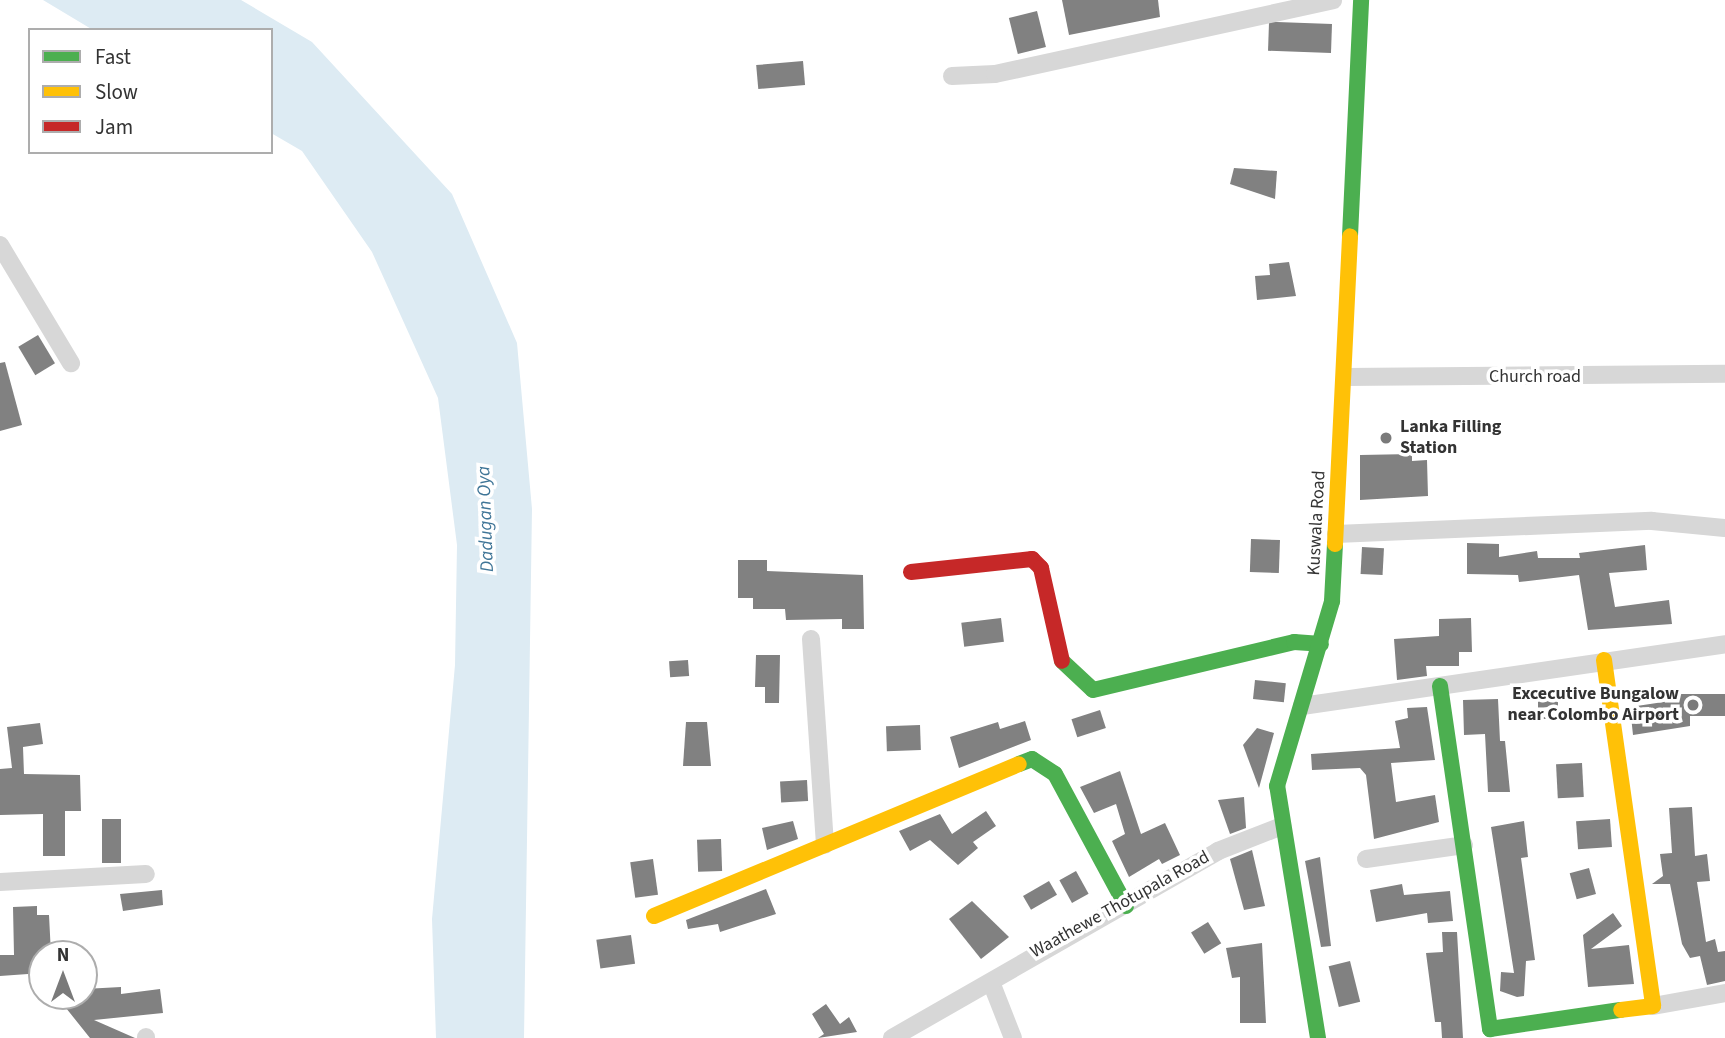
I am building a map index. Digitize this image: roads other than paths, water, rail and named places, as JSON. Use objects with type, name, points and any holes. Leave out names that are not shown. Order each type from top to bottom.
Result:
[{"type":"street","points":[[952,76],[995,74],[1333,0]]},
{"type":"street","name":"Kuswala Road","points":[[1318,1038],[1276,786],[1332,601],[1345,377],[1361,0]]},
{"type":"street","points":[[0,245],[71,363]]},
{"type":"street","name":"Church road","points":[[1345,377],[1725,374]]},
{"type":"street","points":[[1336,534],[1653,521],[1725,528]]},
{"type":"street","points":[[911,572],[1032,559],[1041,568],[1064,668],[1093,690],[1294,642],[1321,644]]},
{"type":"street","points":[[811,639],[825,845]]},
{"type":"street","points":[[1302,706],[1725,644]]},
{"type":"street","points":[[1604,660],[1653,1006]]},
{"type":"street","points":[[1440,686],[1490,1029],[1725,993]]},
{"type":"street","points":[[654,915],[1032,759],[1055,774],[1126,906]]},
{"type":"street","name":"Waathewe Thotupala Road","points":[[892,1038],[992,982],[1048,944],[1126,906],[1218,850],[1282,826]]},
{"type":"street","points":[[1366,859],[1464,845]]},
{"type":"street","points":[[0,882],[146,874]]},
{"type":"street","points":[[992,982],[1013,1038]]},
{"type":"water","name":"Dadugan Oya","points":[[43,0],[241,0],[312,42],[452,194],[517,343],[532,509],[524,1038],[436,1038],[432,919],[455,665],[457,545],[438,398],[372,252],[302,151],[273,134],[273,28],[90,28]]},
{"type":"place","name":"Lanka Filling Station","points":[[1386,438]]},
{"type":"place","name":"Excecutive Bungalow near Colombo Airport","points":[[1693,705]]}]
